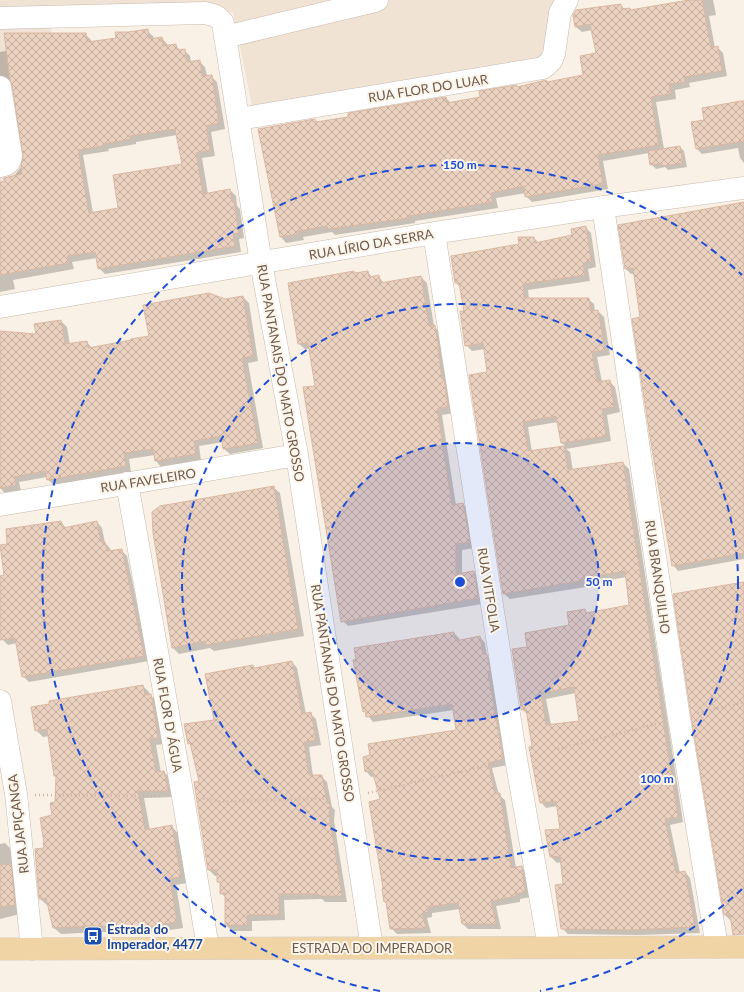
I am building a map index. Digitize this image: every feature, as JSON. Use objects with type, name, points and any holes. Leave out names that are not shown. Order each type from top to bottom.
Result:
[{"type":"main road","name":"ESTRADA DO IMPERADOR","points":[[0,949],[744,946]]},
{"type":"street","points":[[225,37],[375,2],[376,0]]},
{"type":"street","name":"RUA FLOR DO LUAR","points":[[239,119],[543,68],[551,61],[554,54],[560,13],[567,0]]},
{"type":"street","name":"RUA PANTANAIS DO MATO GROSSO","points":[[0,18],[74,8],[199,13],[214,7],[223,23],[262,262],[297,455],[372,948]]},
{"type":"street","points":[[0,86],[11,159],[9,163],[0,166]]},
{"type":"street","name":"RUA LÍRIO DA SERRA","points":[[0,308],[434,233],[603,207],[744,188]]},
{"type":"street","name":"RUA BRANQUILHO","points":[[603,207],[679,718],[716,947]]},
{"type":"street","name":"RUA VITFOLIA","points":[[434,233],[516,759],[549,947]]},
{"type":"street","name":"RUA FAVELEIRO","points":[[0,505],[297,455]]},
{"type":"street","name":"RUA FLOR D' ÁGUA","points":[[127,483],[183,797],[208,948]]},
{"type":"street","name":"RUA JAPIÇANGA","points":[[0,701],[16,794],[32,949]]},
{"type":"path","points":[[558,749],[744,702]]},
{"type":"path","points":[[16,794],[183,797],[219,801],[328,799],[350,797],[516,759]]},
{"type":"shaded area","points":[[0,0],[577,0],[570,8],[556,64],[254,116],[233,12],[113,12],[49,15],[80,222],[0,235]]},
{"type":"building","points":[[689,0],[702,0],[711,48],[718,46],[722,71],[684,77],[685,82],[669,84],[671,94],[651,97],[659,145],[598,155],[603,184],[525,197],[524,186],[491,193],[492,202],[409,216],[409,218],[328,229],[327,226],[298,231],[299,234],[280,237],[258,129],[315,119],[316,122],[348,117],[348,113],[446,97],[447,103],[480,97],[479,91],[517,85],[517,87],[546,80],[547,82],[583,75],[580,56],[596,53],[590,24],[575,27],[573,15],[576,10],[621,4],[622,9],[630,8],[630,10]]},
{"type":"building","points":[[148,29],[149,39],[162,37],[163,46],[176,44],[177,50],[185,49],[187,62],[200,60],[202,76],[212,75],[219,123],[206,126],[210,150],[196,153],[203,194],[230,189],[232,202],[234,202],[239,233],[233,234],[235,246],[98,269],[95,252],[67,256],[68,263],[0,275],[0,182],[4,182],[4,178],[22,174],[21,166],[23,156],[10,80],[4,33],[86,33],[87,42],[116,38],[115,32],[129,32]],"holes":[[[175,129],[182,164],[113,175],[118,208],[89,213],[78,150],[131,139],[130,136]]]},
{"type":"building","points":[[744,101],[744,141],[696,149],[691,122],[704,120],[702,108]]},
{"type":"building","points":[[680,146],[683,163],[662,166],[662,163],[650,165],[648,151]]},
{"type":"building","points":[[744,202],[744,553],[672,566],[632,319],[640,317],[633,268],[625,269],[618,225]]},
{"type":"building","points":[[586,226],[591,261],[583,263],[585,275],[523,284],[524,298],[589,298],[591,311],[598,310],[605,350],[592,352],[597,382],[610,380],[614,407],[602,409],[606,436],[561,443],[556,416],[523,422],[528,451],[564,446],[568,470],[623,462],[678,817],[665,819],[676,873],[685,871],[695,927],[630,930],[561,929],[555,885],[563,884],[560,856],[550,857],[545,830],[560,829],[556,801],[540,803],[529,747],[532,746],[526,709],[521,710],[512,649],[527,647],[525,633],[569,625],[567,612],[585,609],[586,613],[629,605],[625,571],[580,579],[580,581],[503,594],[469,375],[487,372],[483,343],[465,346],[460,311],[464,311],[459,283],[455,283],[451,256],[519,244],[518,237],[534,237],[535,243],[572,235],[571,229]],"holes":[[[574,687],[579,721],[546,725],[541,693]]]},
{"type":"building","points":[[354,271],[355,273],[368,271],[369,277],[379,275],[380,283],[421,276],[429,326],[435,325],[442,379],[444,379],[448,407],[437,409],[452,505],[463,503],[470,542],[456,544],[456,574],[474,571],[478,598],[341,622],[303,387],[315,386],[308,343],[298,344],[288,283]]},
{"type":"building","points":[[209,293],[225,299],[243,296],[253,356],[242,358],[258,443],[223,449],[221,436],[194,441],[196,454],[155,461],[153,449],[124,453],[126,466],[47,480],[45,471],[14,477],[16,485],[0,488],[0,331],[36,334],[34,324],[61,320],[65,344],[87,341],[88,348],[149,336],[143,305]]},
{"type":"building","points":[[274,486],[298,629],[206,645],[205,641],[172,648],[153,533],[152,512],[160,506]]},
{"type":"building","points":[[61,521],[63,528],[97,521],[101,542],[105,542],[107,551],[122,549],[144,656],[22,677],[15,638],[0,640],[0,576],[4,575],[0,545],[7,544],[6,529]]},
{"type":"building","points":[[744,582],[744,934],[733,935],[730,914],[724,915],[692,722],[673,594]]},
{"type":"building","points":[[454,632],[455,641],[480,636],[483,654],[487,654],[490,672],[488,673],[503,759],[488,763],[495,794],[500,793],[511,868],[522,866],[525,892],[515,894],[516,896],[491,901],[496,924],[462,924],[458,903],[427,907],[428,912],[422,913],[426,928],[390,929],[386,902],[384,902],[369,802],[380,799],[372,770],[365,772],[363,757],[370,755],[368,744],[456,730],[452,704],[366,717],[365,711],[363,712],[353,660],[356,659],[354,648]]},
{"type":"building","points":[[292,661],[302,714],[311,712],[316,740],[304,742],[309,775],[322,775],[327,803],[330,804],[329,814],[342,896],[318,896],[318,894],[279,894],[279,915],[247,915],[247,925],[225,925],[225,893],[220,894],[220,882],[217,882],[217,870],[208,870],[194,782],[199,781],[190,743],[188,744],[184,724],[214,720],[205,674],[253,665],[254,668]]},
{"type":"building","points":[[143,685],[145,695],[151,694],[158,738],[150,739],[156,772],[164,771],[168,791],[138,791],[145,830],[172,825],[181,877],[170,879],[177,922],[144,927],[93,926],[53,928],[46,898],[39,899],[35,849],[44,848],[40,818],[52,815],[50,803],[55,802],[56,776],[54,776],[47,729],[35,731],[31,707],[49,704],[49,701]]},
{"type":"building","points":[[11,864],[15,905],[0,907],[0,865]]},
{"type":"place","name":"Estrada do Imperador, 4477","points":[[93,936]]}]
